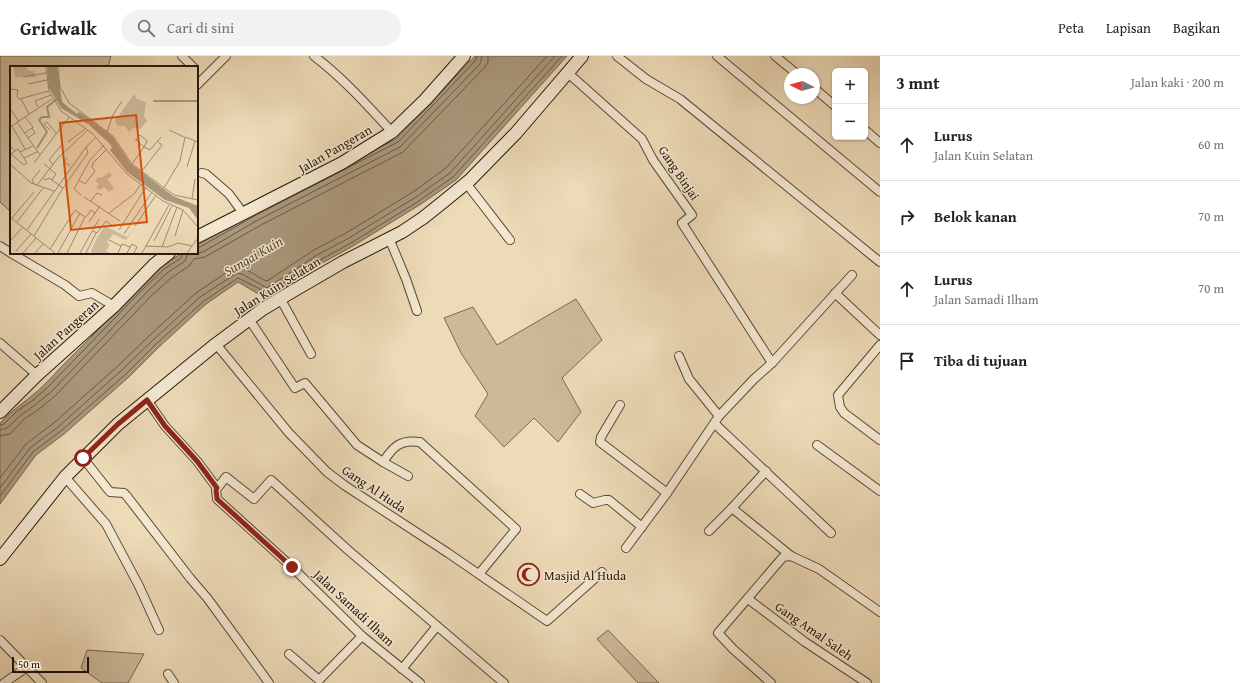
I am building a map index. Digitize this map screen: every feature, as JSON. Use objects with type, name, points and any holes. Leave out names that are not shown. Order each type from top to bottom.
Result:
[{"type":"street","points":[[182,56],[192,66]]},
{"type":"street","points":[[198,84],[226,56]]},
{"type":"street","points":[[314,56],[353,90],[392,132]]},
{"type":"street","name":"Jalan Pangeran","points":[[198,236],[342,163],[392,132],[425,100],[463,56]]},
{"type":"street","name":"Jalan Kuin Selatan","points":[[0,559],[66,477],[118,424],[249,319],[280,298],[402,232],[422,218],[466,183],[516,133],[582,56]]},
{"type":"street","points":[[617,56],[646,79],[680,99],[880,262]]},
{"type":"street","points":[[717,56],[880,192]]},
{"type":"street","points":[[775,56],[790,68]]},
{"type":"street","points":[[198,72],[204,78]]},
{"type":"street","name":"Gang Binjai","points":[[568,73],[642,138],[653,160],[692,215],[682,223],[772,363]]},
{"type":"street","points":[[820,93],[833,104]]},
{"type":"street","points":[[868,133],[880,143]]},
{"type":"street","points":[[202,173],[206,174],[228,194],[243,213]]},
{"type":"street","points":[[466,183],[510,240]]},
{"type":"street","points":[[389,238],[417,311]]},
{"type":"street","points":[[0,246],[10,252]]},
{"type":"street","points":[[13,254],[65,285],[79,296],[92,293],[114,306]]},
{"type":"street","name":"Jalan Pangeran","points":[[1,409],[114,306],[155,264],[168,254]]},
{"type":"street","points":[[626,548],[667,493],[719,416],[754,379],[772,363],[852,275]]},
{"type":"street","points":[[835,293],[880,335]]},
{"type":"street","points":[[280,298],[311,354]]},
{"type":"street","points":[[249,319],[295,388],[305,383],[357,445],[408,476]]},
{"type":"street","points":[[0,343],[37,375]]},
{"type":"street","name":"Gang Al Huda","points":[[216,344],[289,433],[327,472],[344,485],[547,621],[602,572]]},
{"type":"street","points":[[880,345],[838,395],[840,407],[844,413],[880,440]]},
{"type":"street","points":[[679,356],[689,379],[719,416]]},
{"type":"street","name":"Jalan Samadi Ilham","points":[[147,400],[165,426],[197,461],[217,488],[217,499],[292,567],[362,636],[420,683]]},
{"type":"street","points":[[620,405],[601,437],[600,442],[667,493]]},
{"type":"street","points":[[715,424],[831,533]]},
{"type":"street","points":[[383,462],[392,449],[398,445],[414,441],[420,442],[516,529],[479,574]]},
{"type":"street","points":[[817,445],[880,491]]},
{"type":"street","points":[[83,458],[110,492],[124,493],[126,495],[208,599],[268,683]]},
{"type":"street","points":[[709,531],[766,471]]},
{"type":"street","points":[[66,477],[106,524],[139,586],[159,630]]},
{"type":"street","points":[[217,488],[226,477],[254,499],[271,480],[348,550],[504,683]]},
{"type":"street","points":[[580,494],[593,503],[609,500],[642,526]]},
{"type":"street","points":[[732,508],[787,556],[819,569],[880,612]]},
{"type":"street","points":[[771,683],[733,649],[718,633],[787,556]]},
{"type":"street","name":"Gang Amal Saleh","points":[[748,599],[805,642],[867,683]]},
{"type":"street","points":[[402,669],[437,626]]},
{"type":"street","points":[[289,654],[320,680],[362,636]]},
{"type":"street","points":[[0,640],[42,683]]},
{"type":"street","points":[[4,683],[27,667]]},
{"type":"street","points":[[168,674],[174,683]]},
{"type":"shaded area","points":[[0,56],[111,56],[108,66],[10,66],[10,211],[0,202]]},
{"type":"shaded area","points":[[576,299],[602,340],[562,378],[581,412],[558,442],[534,418],[504,447],[475,416],[488,394],[461,353],[444,318],[473,307],[497,345]]},
{"type":"shaded area","points":[[608,630],[659,683],[638,683],[597,639]]},
{"type":"shaded area","points":[[87,650],[144,654],[128,683],[102,683],[81,668]]},
{"type":"water","name":"Sungai Kuin","points":[[475,56],[567,56],[456,180],[421,204],[353,246],[322,263],[267,299],[238,282],[206,304],[130,376],[64,434],[36,455],[0,504],[0,423],[42,387],[162,266],[180,254],[198,254],[198,243],[254,212],[396,139]]},
{"type":"place","name":"Masjid Al Huda","points":[[528,575]]},
{"type":"route","points":[[83,458],[118,424],[147,400],[165,426],[197,461],[217,488],[217,499],[292,567]]}]
